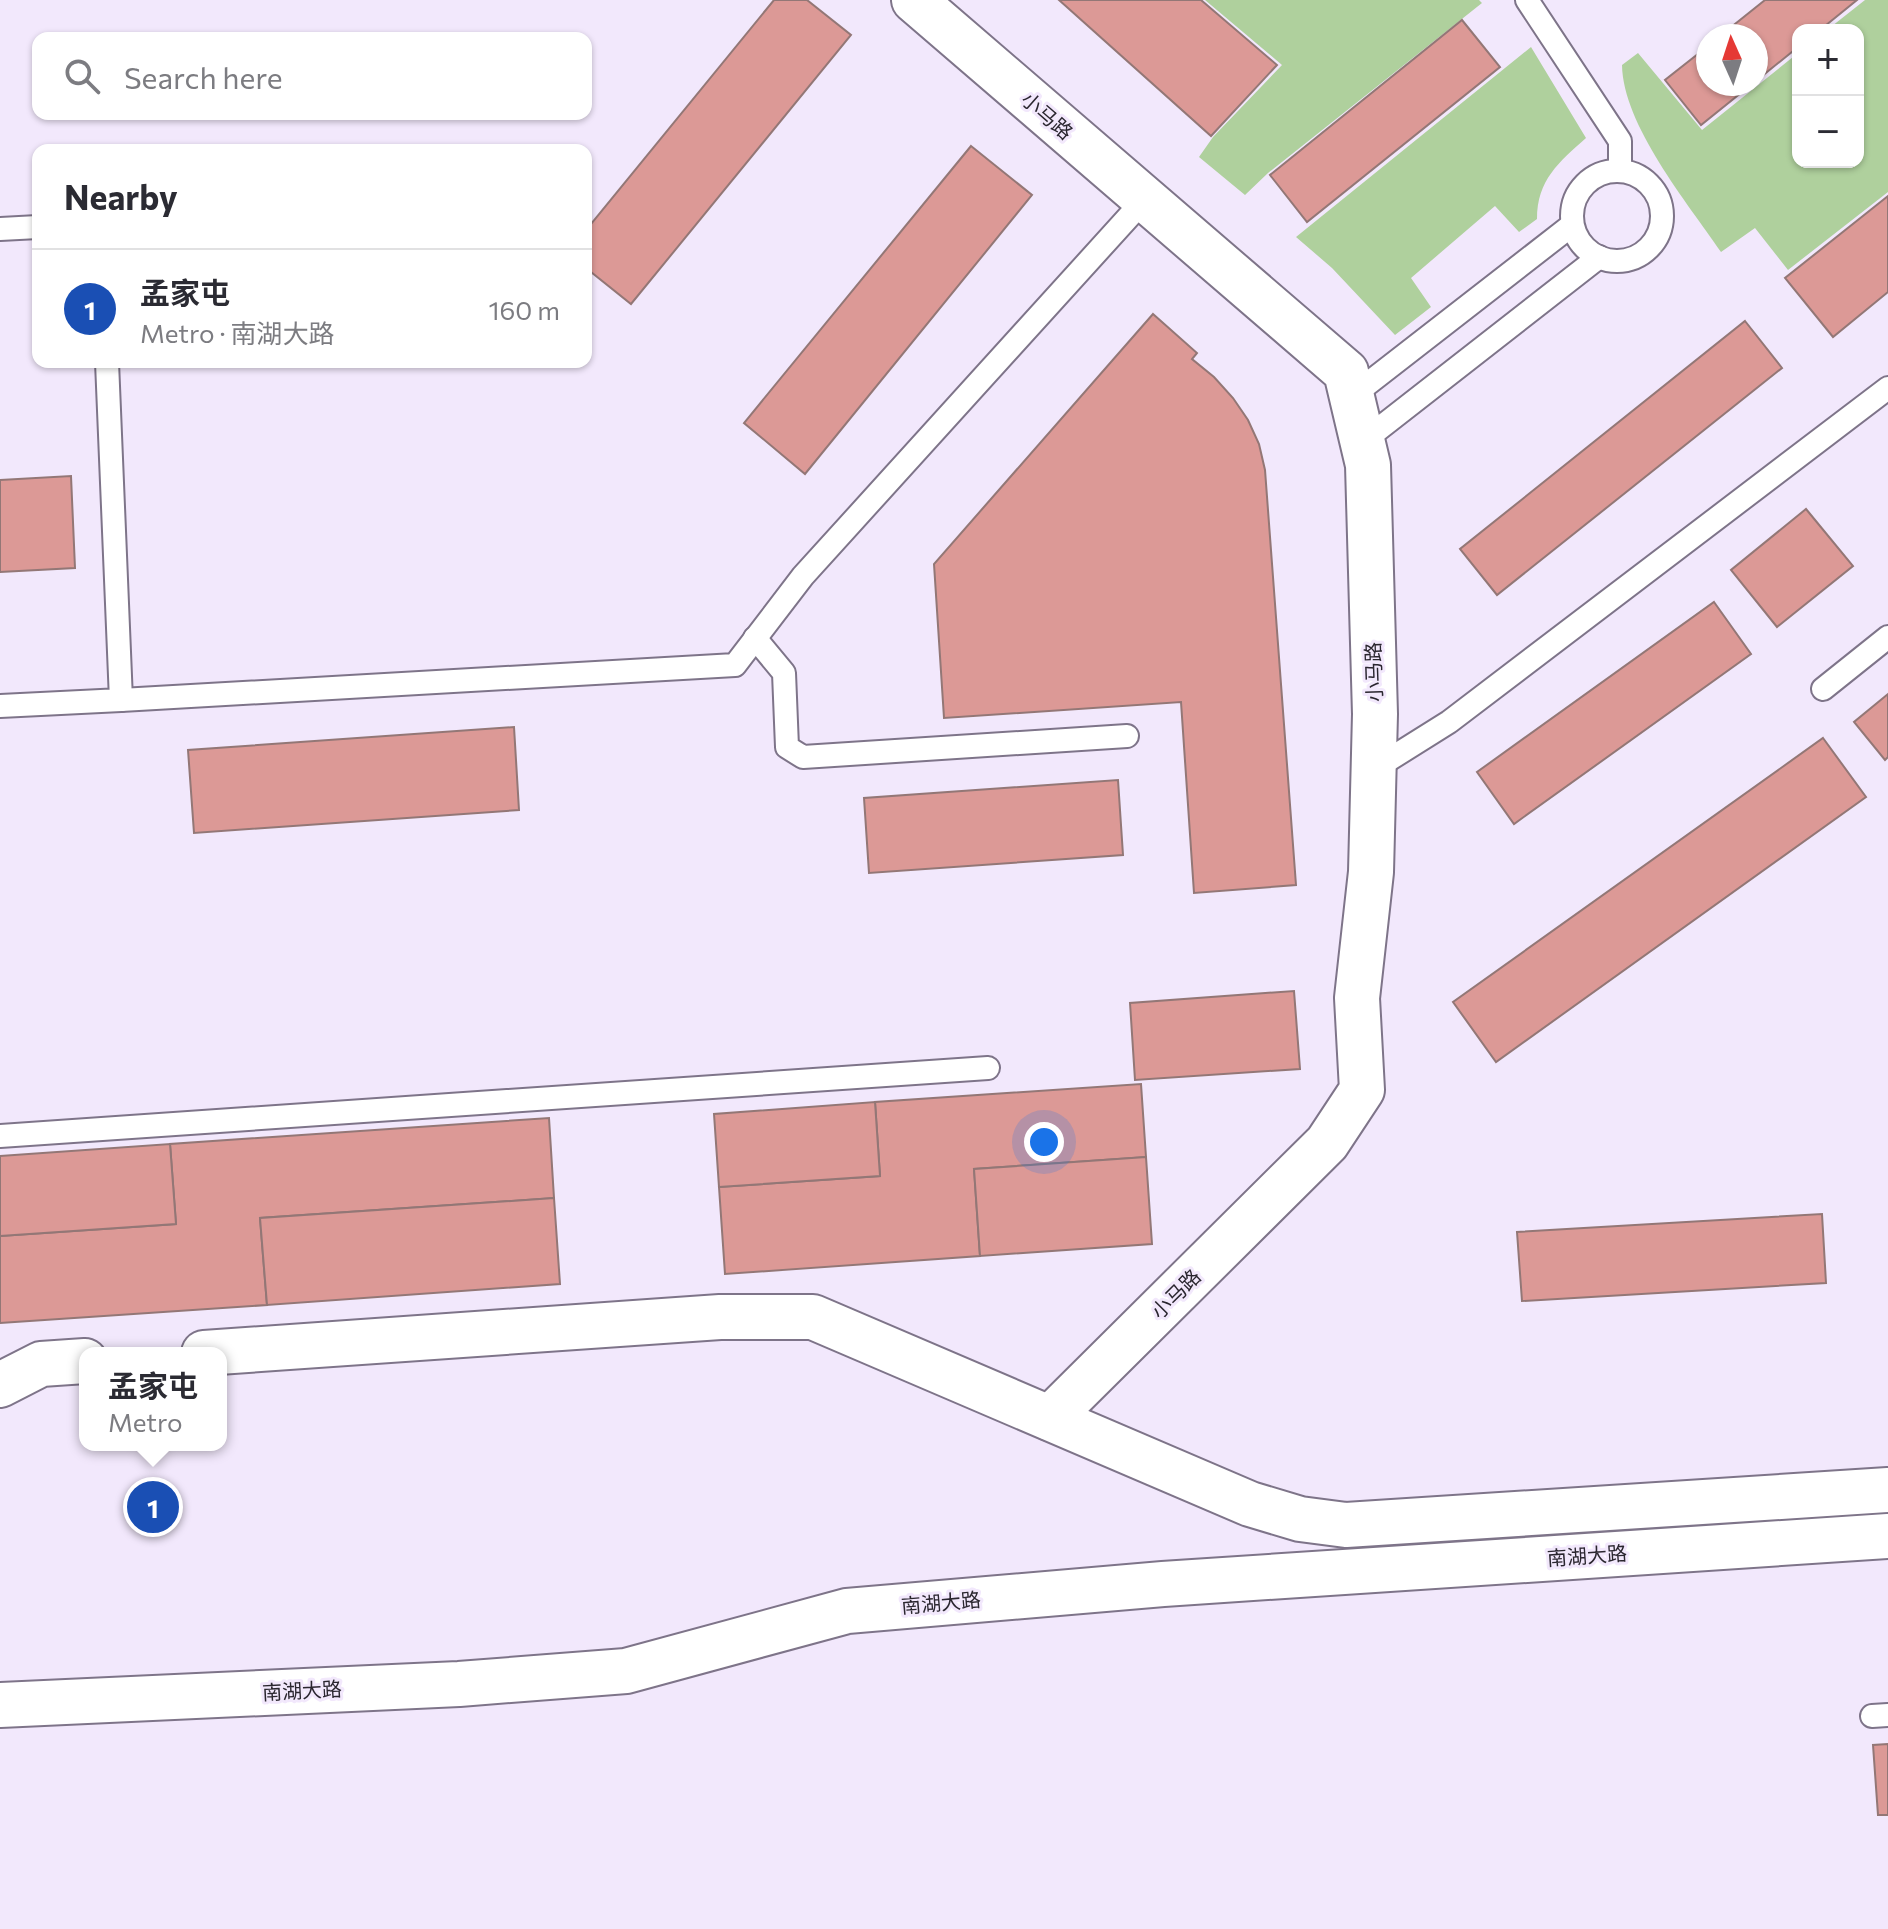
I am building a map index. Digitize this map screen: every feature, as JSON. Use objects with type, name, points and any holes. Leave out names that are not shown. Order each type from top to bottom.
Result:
[{"type":"main road","name":"小马路","points":[[914,0],[1346,372],[1368,480],[1375,714],[1371,872],[1357,998],[1362,1090],[1327,1143],[1050,1418]]},
{"type":"main road","points":[[227,1351],[720,1317],[813,1317],[1250,1504],[1300,1519],[1346,1525],[1888,1490]]},
{"type":"main road","points":[[0,1385],[41,1364],[79,1361]]},
{"type":"main road","name":"南湖大路","points":[[0,1705],[459,1684],[626,1671],[847,1611],[1179,1583],[1888,1536]]},
{"type":"lane","points":[[1527,0],[1620,141],[1620,171]]},
{"type":"lane","points":[[1620,171],[1636,175],[1650,185],[1662,210],[1662,225],[1657,239],[1648,250],[1620,262],[1589,252],[1578,241],[1572,225],[1572,209],[1577,193],[1604,172],[1620,171]]},
{"type":"lane","points":[[0,706],[735,665],[803,576],[1144,200]]},
{"type":"lane","points":[[1352,396],[1572,225]]},
{"type":"lane","points":[[0,229],[32,227]]},
{"type":"lane","points":[[1362,442],[1599,257]]},
{"type":"lane","points":[[107,368],[121,700]]},
{"type":"lane","points":[[1374,769],[1449,722],[1888,388]]},
{"type":"lane","points":[[1823,689],[1888,637]]},
{"type":"lane","points":[[755,638],[784,673],[787,747],[803,757],[1127,736]]},
{"type":"lane","points":[[0,1136],[988,1068]]},
{"type":"green space","points":[[1205,0],[1479,0],[1482,3],[1268,173],[1245,195],[1199,157],[1213,137],[1282,65]]},
{"type":"green space","points":[[1865,0],[1888,0],[1888,192],[1788,270],[1755,228],[1721,252],[1675,187],[1645,137],[1625,88],[1622,65],[1638,53],[1702,130],[1744,96],[1768,96],[1768,77],[1792,58],[1792,168],[1864,168],[1864,24],[1835,24]]},
{"type":"green space","points":[[1531,47],[1586,138],[1551,173],[1541,193],[1537,219],[1519,232],[1495,206],[1411,278],[1431,307],[1395,335],[1332,268],[1296,237]]},
{"type":"building","points":[[774,0],[807,0],[851,35],[631,304],[592,273],[592,223]]},
{"type":"building","points":[[1059,0],[1201,0],[1277,65],[1211,136]]},
{"type":"building","points":[[1765,0],[1857,0],[1827,24],[1792,24],[1792,52],[1768,71],[1768,24],[1735,24]]},
{"type":"building","points":[[1462,20],[1500,67],[1307,222],[1270,175]]},
{"type":"building","points":[[1696,55],[1696,96],[1737,96],[1701,125],[1665,80]]},
{"type":"building","points":[[971,146],[1032,195],[805,474],[744,423]]},
{"type":"building","points":[[1888,196],[1888,292],[1833,337],[1785,278]]},
{"type":"building","points":[[1153,314],[1197,353],[1192,359],[1233,398],[1259,444],[1265,470],[1296,885],[1194,893],[1181,702],[944,718],[934,564]]},
{"type":"building","points":[[1745,321],[1782,368],[1497,595],[1460,549]]},
{"type":"building","points":[[71,476],[75,568],[0,572],[0,480]]},
{"type":"building","points":[[1806,509],[1853,566],[1777,627],[1731,570]]},
{"type":"building","points":[[1714,602],[1751,654],[1514,824],[1477,772]]},
{"type":"building","points":[[1888,694],[1888,757],[1885,760],[1854,722]]},
{"type":"building","points":[[514,727],[519,810],[194,833],[188,750]]},
{"type":"building","points":[[1823,738],[1866,797],[1496,1062],[1453,1002]]},
{"type":"building","points":[[1118,780],[1123,855],[869,873],[864,798]]},
{"type":"building","points":[[1294,991],[1300,1069],[1135,1080],[1130,1003]]},
{"type":"building","points":[[1141,1084],[1146,1157],[974,1169],[980,1256],[725,1274],[719,1187],[880,1176],[875,1102]]},
{"type":"building","points":[[875,1102],[880,1176],[719,1187],[714,1114]]},
{"type":"building","points":[[549,1118],[554,1198],[260,1218],[267,1305],[0,1323],[0,1236],[176,1224],[170,1144]]},
{"type":"building","points":[[170,1144],[176,1224],[0,1236],[0,1156]]},
{"type":"building","points":[[1146,1157],[1152,1244],[980,1256],[974,1169]]},
{"type":"building","points":[[554,1198],[560,1284],[267,1305],[260,1218]]},
{"type":"building","points":[[1822,1214],[1826,1283],[1522,1301],[1517,1232]]},
{"type":"building","points":[[1888,1744],[1888,1815],[1878,1815],[1873,1745]]},
{"type":"place","name":"孟家屯","points":[[153,1507]]}]
